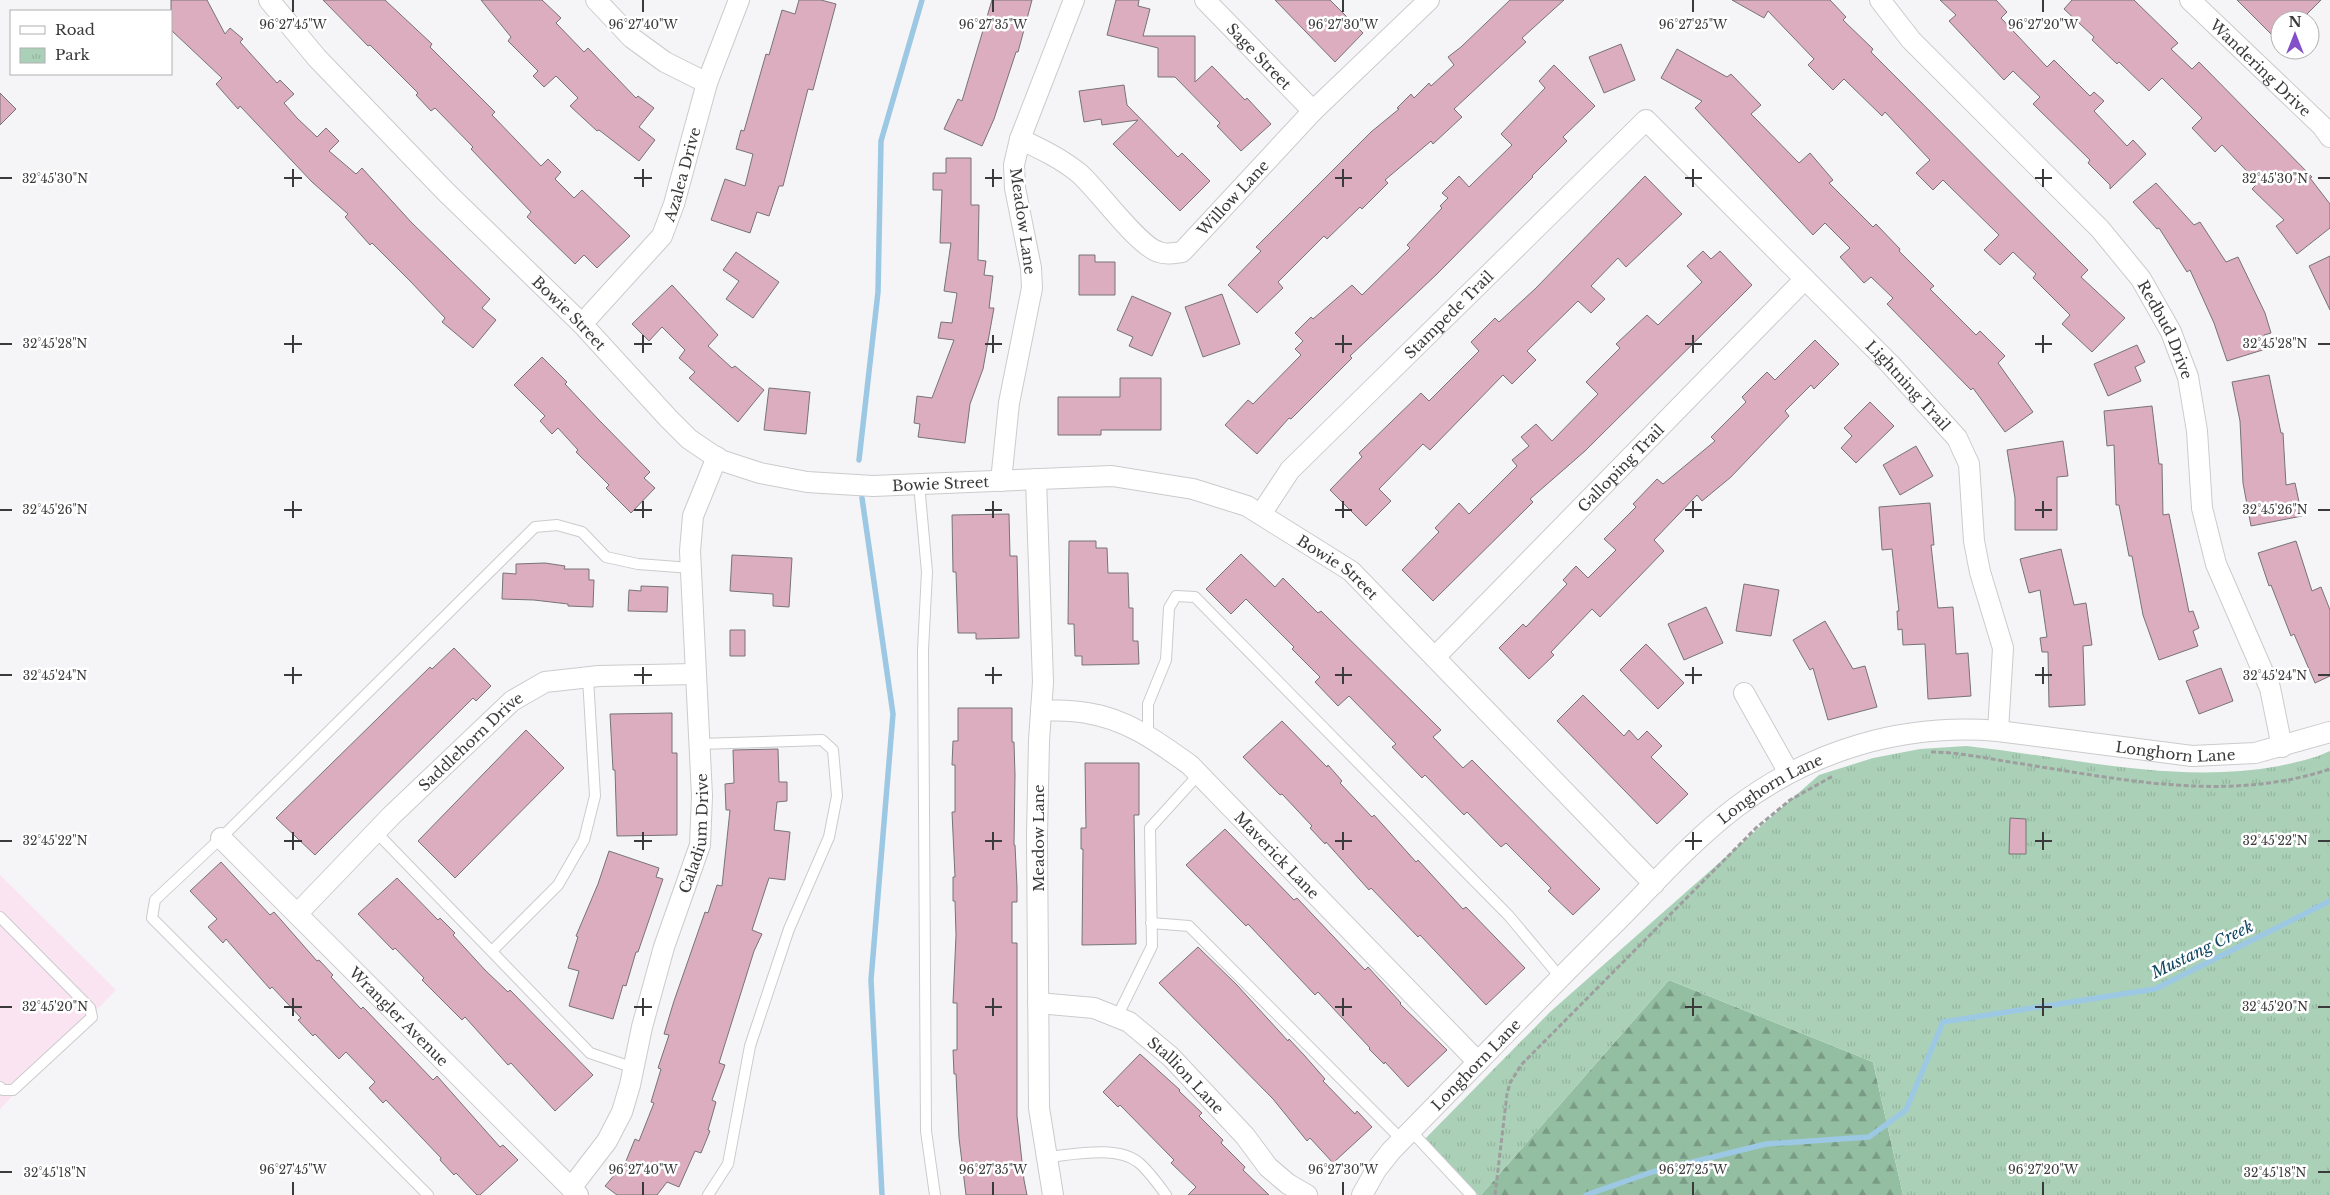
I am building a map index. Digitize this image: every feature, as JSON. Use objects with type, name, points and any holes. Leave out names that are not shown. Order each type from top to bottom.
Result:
[{"type":"street","name":"Bowie Street","points":[[269,0],[317,58],[445,191],[582,324],[689,439],[717,457],[760,473],[807,482],[873,486],[1112,476],[1193,489],[1247,506],[1351,572],[1654,884]]},
{"type":"street","points":[[596,0],[632,38],[658,57],[707,83]]},
{"type":"street","name":"Azalea Drive","points":[[582,324],[662,236],[674,204],[707,83],[739,0]]},
{"type":"street","name":"Meadow Lane","points":[[1001,481],[1010,403],[1032,288],[1031,268],[1015,188],[1014,165],[1020,139],[1074,0]]},
{"type":"street","name":"Sage Street","points":[[1205,0],[1313,111]]},
{"type":"street","name":"Willow Lane","points":[[1020,139],[1055,156],[1080,174],[1142,241],[1158,252],[1173,254],[1182,252],[1313,111],[1429,0]]},
{"type":"street","name":"Redbud Drive","points":[[1880,0],[1910,40],[2100,229],[2141,280],[2171,332],[2188,377],[2197,431],[2202,508],[2216,564],[2270,688],[2282,747]]},
{"type":"street","name":"Wandering Drive","points":[[2190,0],[2322,126],[2330,137]]},
{"type":"street","name":"Lightning Trail","points":[[1646,120],[1890,364],[1957,438],[1969,464],[1974,541],[1980,572],[2003,648],[1998,731]]},
{"type":"street","name":"Stampede Trail","points":[[1261,514],[1290,470],[1646,120]]},
{"type":"street","name":"Galloping Trail","points":[[1435,657],[1805,280]]},
{"type":"street","name":"Caladium Drive","points":[[574,1192],[611,1134],[622,1112],[634,1068],[642,1027],[664,947],[700,845],[702,796],[691,568],[693,516],[717,457]]},
{"type":"street","name":"Meadow Lane","points":[[1036,479],[1043,682],[1037,836],[1039,1108],[1053,1195]]},
{"type":"street","name":"Saddlehorn Drive","points":[[297,914],[466,742],[512,701],[545,682],[588,678],[695,674]]},
{"type":"street","points":[[1744,693],[1788,773]]},
{"type":"street","name":"Maverick Lane","points":[[1041,710],[1087,712],[1118,721],[1148,735],[1190,765],[1478,1062]]},
{"type":"street","name":"Longhorn Lane","points":[[1362,1195],[1376,1170],[1406,1135],[1560,977],[1729,813],[1788,773],[1847,748],[1893,735],[1943,729],[1998,731],[2192,756],[2255,753],[2282,747],[2330,732]]},
{"type":"street","name":"Wrangler Avenue","points":[[221,838],[574,1192]]},
{"type":"street","name":"Stallion Lane","points":[[1038,1003],[1094,1008],[1129,1022],[1171,1057],[1245,1136],[1268,1167],[1288,1184],[1307,1195]]},
{"type":"lane","points":[[919,484],[927,572],[923,650],[926,1131],[935,1195]]},
{"type":"lane","points":[[428,1195],[152,918],[155,900],[221,838],[535,527],[557,525],[582,532],[606,557],[638,564],[691,568]]},
{"type":"lane","points":[[1148,735],[1148,704],[1166,660],[1169,608],[1176,596],[1196,597],[1508,916],[1560,977]]},
{"type":"lane","points":[[492,951],[558,885],[584,840],[595,796],[588,678]]},
{"type":"lane","points":[[700,744],[822,740],[833,750],[837,796],[828,837],[790,929],[750,1046],[728,1164],[708,1195]]},
{"type":"lane","points":[[1117,1017],[1152,946],[1150,828],[1199,774]]},
{"type":"lane","points":[[376,832],[590,1053],[634,1068]]},
{"type":"lane","points":[[0,917],[90,1008],[92,1017],[13,1090],[1,1090]]},
{"type":"lane","points":[[1151,923],[1189,926],[1471,1195]]},
{"type":"lane","points":[[1046,1157],[1106,1152],[1127,1156],[1145,1170],[1166,1195]]},
{"type":"path","points":[[1924,752],[2185,786],[2255,784],[2330,769]]},
{"type":"path","points":[[1495,1195],[1506,1094],[1521,1064],[1756,828],[1810,787],[1842,772]]},
{"type":"shaded area","points":[[0,875],[116,990],[0,1109]]},
{"type":"green space","points":[[1966,746],[2123,767],[2201,772],[2240,771],[2279,766],[2330,751],[2330,1195],[1903,1195],[1873,1062],[1669,980],[1481,1195],[1478,1195],[1419,1145],[1550,1012],[1819,775],[1873,758],[1920,749]]},
{"type":"green space","points":[[1669,980],[1873,1062],[1903,1195],[1481,1195]]},
{"type":"building","points":[[171,0],[207,0],[225,34],[230,28],[243,39],[240,42],[277,83],[280,80],[294,94],[284,103],[297,118],[317,137],[326,128],[339,141],[329,151],[356,174],[362,168],[411,222],[490,299],[482,308],[496,320],[473,348],[442,322],[445,318],[372,243],[370,245],[345,217],[348,214],[312,182],[240,106],[238,109],[216,84],[222,78],[172,31]]},
{"type":"building","points":[[323,0],[385,0],[432,44],[430,47],[495,112],[492,115],[541,166],[548,159],[561,172],[555,179],[574,198],[582,190],[630,236],[597,268],[584,255],[575,264],[527,217],[531,212],[471,149],[473,147],[435,108],[431,111],[416,95],[418,93]]},
{"type":"building","points":[[481,0],[542,0],[561,18],[556,23],[584,52],[588,48],[636,98],[638,96],[654,108],[639,127],[655,140],[639,161],[599,130],[597,131],[570,106],[578,98],[556,76],[544,87],[533,76],[538,71],[508,41],[511,37]]},
{"type":"building","points":[[799,0],[821,0],[836,4],[813,90],[808,89],[783,186],[779,186],[769,216],[757,212],[750,233],[711,220],[725,179],[745,186],[753,154],[736,149],[741,130],[744,131],[766,54],[769,55],[782,10],[795,14]]},
{"type":"building","points":[[992,0],[1032,0],[1018,52],[1016,52],[994,119],[982,146],[944,129],[958,99],[962,101]]},
{"type":"building","points":[[1116,0],[1139,0],[1138,6],[1150,9],[1143,36],[1195,36],[1195,82],[1212,66],[1245,100],[1247,98],[1271,124],[1241,151],[1217,126],[1220,123],[1175,77],[1158,77],[1158,48],[1107,35]]},
{"type":"building","points":[[1275,0],[1330,0],[1363,33],[1335,62]]},
{"type":"building","points":[[1510,0],[1564,0],[1522,38],[1526,42],[1454,109],[1462,117],[1433,144],[1431,141],[1385,180],[1388,183],[1362,209],[1360,207],[1327,239],[1324,236],[1278,282],[1283,288],[1257,313],[1228,285],[1261,251],[1256,247],[1371,132],[1399,109],[1397,108],[1411,94],[1414,98],[1429,83],[1431,86],[1454,65],[1448,57]]},
{"type":"building","points":[[1732,0],[1830,0],[1846,17],[1843,20],[1873,49],[1871,52],[2088,270],[2081,277],[2125,318],[2092,352],[2062,324],[2070,315],[2033,278],[2036,274],[2013,252],[2000,265],[1984,250],[1999,235],[1943,180],[1933,190],[1916,173],[1930,160],[1885,112],[1882,116],[1844,79],[1833,90],[1808,65],[1814,59],[1768,11],[1764,18]]},
{"type":"building","points":[[1940,0],[1996,0],[2007,12],[2001,18],[2047,67],[2054,60],[2090,96],[2094,92],[2104,101],[2094,111],[2127,146],[2133,140],[2146,154],[2110,189],[2110,185],[2088,163],[2090,160],[2033,104],[2040,97],[2013,71],[2004,80],[1949,21],[1956,15]]},
{"type":"building","points":[[2072,0],[2134,0],[2178,43],[2171,49],[2192,69],[2199,62],[2312,177],[2310,178],[2330,204],[2330,228],[2297,254],[2276,226],[2284,220],[2252,189],[2258,183],[2222,145],[2215,152],[2192,128],[2202,118],[2162,78],[2149,91],[2119,62],[2117,64],[2092,40],[2094,37],[2064,9]]},
{"type":"building","points":[[2237,0],[2321,0],[2311,10],[2270,10],[2270,33]]},
{"type":"building","points":[[1621,44],[1635,80],[1604,93],[1589,57]]},
{"type":"building","points":[[1677,49],[1727,77],[1731,74],[1761,105],[1751,114],[1799,163],[1810,153],[1833,180],[1829,183],[1873,227],[1876,224],[1900,249],[1899,251],[1934,286],[1930,289],[1976,335],[1980,331],[2005,356],[1998,363],[2033,412],[2005,432],[1973,388],[1971,390],[1887,304],[1893,298],[1871,277],[1864,283],[1840,257],[1850,248],[1825,223],[1813,235],[1695,108],[1702,101],[1661,78]]},
{"type":"building","points":[[1554,65],[1595,106],[1563,137],[1567,141],[1533,177],[1437,274],[1350,356],[1352,358],[1291,419],[1289,418],[1257,454],[1225,425],[1248,400],[1253,404],[1301,355],[1295,349],[1303,341],[1295,333],[1311,317],[1313,319],[1352,285],[1362,295],[1410,248],[1407,245],[1442,208],[1440,206],[1448,198],[1442,193],[1459,176],[1469,187],[1512,145],[1501,134],[1545,88],[1539,81]]},
{"type":"building","points":[[1124,85],[1127,105],[1178,157],[1182,153],[1210,181],[1180,211],[1113,144],[1138,120],[1102,125],[1101,119],[1084,122],[1079,91]]},
{"type":"building","points":[[0,93],[16,109],[0,125]]},
{"type":"building","points":[[946,158],[971,158],[971,205],[979,205],[978,260],[986,261],[984,275],[993,276],[989,308],[994,308],[983,369],[970,404],[965,443],[918,437],[920,424],[914,423],[917,396],[932,398],[954,340],[938,338],[941,322],[952,323],[957,293],[944,291],[951,243],[940,243],[942,190],[933,190],[933,173],[946,173]]},
{"type":"building","points":[[1645,176],[1682,214],[1626,267],[1618,258],[1591,286],[1605,299],[1591,313],[1578,301],[1527,351],[1536,360],[1512,384],[1503,375],[1430,450],[1423,444],[1379,489],[1391,501],[1366,526],[1330,490],[1362,457],[1359,453],[1421,393],[1429,401],[1479,351],[1471,342],[1495,318],[1499,322],[1535,289]]},
{"type":"building","points":[[2156,183],[2194,225],[2200,222],[2226,262],[2238,257],[2265,313],[2271,333],[2264,335],[2269,348],[2227,361],[2214,323],[2190,270],[2187,272],[2159,228],[2157,229],[2133,202]]},
{"type":"building","points":[[1703,251],[1711,259],[1720,251],[1752,285],[1585,451],[1530,499],[1533,502],[1433,601],[1402,570],[1439,532],[1435,528],[1459,503],[1469,514],[1517,466],[1512,460],[1529,446],[1521,437],[1536,424],[1552,441],[1598,394],[1586,382],[1620,348],[1616,344],[1647,315],[1658,325],[1702,282],[1687,266]]},
{"type":"building","points":[[736,252],[779,282],[753,318],[726,299],[739,281],[723,270]]},
{"type":"building","points":[[1079,255],[1095,255],[1095,262],[1115,262],[1115,295],[1079,295]]},
{"type":"building","points":[[2330,256],[2330,310],[2309,266]]},
{"type":"building","points":[[672,285],[718,335],[708,346],[732,368],[735,366],[764,390],[738,422],[689,378],[695,372],[679,358],[685,350],[662,327],[649,341],[632,324]]},
{"type":"building","points":[[1222,294],[1240,344],[1203,357],[1185,307]]},
{"type":"building","points":[[1132,296],[1171,313],[1152,356],[1129,346],[1133,337],[1117,330]]},
{"type":"building","points":[[1815,340],[1839,364],[1814,389],[1811,385],[1785,411],[1789,416],[1731,477],[1702,501],[1697,495],[1654,540],[1664,551],[1600,617],[1592,609],[1551,652],[1554,655],[1529,679],[1499,648],[1523,624],[1526,627],[1567,584],[1563,580],[1576,566],[1588,578],[1616,550],[1604,539],[1636,507],[1633,504],[1657,479],[1663,484],[1715,441],[1711,437],[1746,402],[1742,397],[1767,372],[1775,380]]},
{"type":"building","points":[[2137,345],[2145,362],[2135,367],[2141,381],[2108,396],[2094,364]]},
{"type":"building","points":[[542,357],[567,382],[565,384],[650,472],[644,478],[655,488],[631,513],[606,488],[609,485],[576,452],[578,450],[558,428],[552,434],[540,421],[545,416],[514,385]]},
{"type":"building","points":[[2269,375],[2281,433],[2283,433],[2286,485],[2295,483],[2302,516],[2251,526],[2243,483],[2240,421],[2232,382]]},
{"type":"building","points":[[1120,378],[1161,378],[1161,430],[1101,430],[1101,435],[1058,435],[1058,397],[1120,397]]},
{"type":"building","points":[[769,388],[810,392],[806,434],[764,430]]},
{"type":"building","points":[[1870,402],[1894,426],[1856,463],[1841,448],[1852,436],[1844,428]]},
{"type":"building","points":[[2152,406],[2159,464],[2162,464],[2163,515],[2169,514],[2189,612],[2193,611],[2199,628],[2193,631],[2198,646],[2159,660],[2143,615],[2132,556],[2129,556],[2119,505],[2116,505],[2114,445],[2107,446],[2104,411]]},
{"type":"building","points":[[2063,441],[2068,476],[2057,477],[2057,530],[2015,530],[2015,498],[2007,450]]},
{"type":"building","points":[[1916,446],[1933,476],[1900,495],[1883,465]]},
{"type":"building","points":[[1930,503],[1934,545],[1931,545],[1938,608],[1953,607],[1956,654],[1968,653],[1971,696],[1928,699],[1925,644],[1903,645],[1902,629],[1898,630],[1897,611],[1899,611],[1892,549],[1882,550],[1879,507]]},
{"type":"building","points":[[1009,514],[1010,556],[1017,556],[1019,638],[976,639],[976,633],[958,633],[956,572],[953,572],[952,515]]},
{"type":"building","points":[[1069,541],[1096,541],[1096,548],[1107,548],[1108,573],[1128,573],[1129,608],[1133,608],[1133,641],[1138,641],[1139,664],[1082,665],[1082,656],[1075,656],[1074,624],[1068,624]]},
{"type":"building","points":[[2296,541],[2312,591],[2321,587],[2330,610],[2330,676],[2315,683],[2294,634],[2291,636],[2271,585],[2269,586],[2258,553]]},
{"type":"building","points":[[2061,549],[2074,605],[2086,603],[2092,645],[2083,646],[2085,705],[2049,707],[2048,652],[2042,652],[2040,638],[2047,637],[2040,590],[2029,593],[2020,559]]},
{"type":"building","points":[[1241,554],[1275,587],[1283,578],[1318,613],[1321,611],[1441,730],[1433,737],[1463,768],[1472,760],[1600,889],[1573,915],[1548,891],[1551,888],[1506,843],[1501,847],[1467,812],[1464,815],[1425,775],[1422,778],[1392,747],[1396,744],[1349,696],[1338,706],[1315,682],[1320,677],[1292,649],[1294,647],[1246,599],[1231,614],[1206,589]]},
{"type":"building","points":[[732,555],[792,558],[789,607],[773,606],[773,594],[730,591]]},
{"type":"building","points":[[545,563],[565,566],[564,569],[589,569],[589,580],[594,580],[593,607],[568,606],[568,604],[534,600],[502,599],[503,573],[516,574],[516,564]]},
{"type":"building","points":[[1744,584],[1779,590],[1771,636],[1736,631]]},
{"type":"building","points":[[641,586],[668,587],[667,612],[628,611],[629,590],[641,591]]},
{"type":"building","points":[[1706,607],[1723,643],[1684,660],[1668,624]]},
{"type":"building","points":[[1825,621],[1853,669],[1865,666],[1877,707],[1828,720],[1813,668],[1810,670],[1793,640]]},
{"type":"building","points":[[730,630],[745,630],[745,656],[730,656]]},
{"type":"building","points":[[1646,644],[1684,683],[1658,709],[1620,670]]},
{"type":"building","points":[[454,648],[491,686],[476,701],[473,698],[315,855],[276,818],[430,667],[432,669]]},
{"type":"building","points":[[2221,668],[2233,701],[2199,714],[2186,681]]},
{"type":"building","points":[[1583,695],[1624,736],[1629,730],[1638,740],[1647,731],[1662,746],[1651,757],[1688,794],[1657,824],[1557,721]]},
{"type":"building","points":[[958,708],[1012,708],[1012,742],[1014,742],[1015,775],[1014,845],[1017,902],[1012,902],[1012,943],[1017,943],[1017,1116],[1027,1195],[966,1195],[959,1138],[953,1050],[957,1050],[957,1003],[953,1003],[956,935],[955,901],[953,901],[953,877],[955,877],[952,812],[955,812],[955,765],[952,765],[953,741],[958,741]]},
{"type":"building","points":[[672,713],[672,753],[677,753],[677,835],[617,836],[615,770],[613,770],[610,714]]},
{"type":"building","points":[[1282,721],[1327,767],[1328,765],[1342,781],[1340,783],[1372,817],[1374,815],[1416,862],[1418,860],[1463,909],[1466,907],[1525,968],[1486,1005],[1420,935],[1418,937],[1371,888],[1369,890],[1326,842],[1325,844],[1310,828],[1312,826],[1282,794],[1280,795],[1243,757]]},
{"type":"building","points":[[526,730],[564,768],[455,878],[418,841]]},
{"type":"building","points":[[778,749],[779,782],[787,782],[787,801],[777,802],[774,830],[790,832],[785,880],[769,878],[752,930],[762,934],[754,951],[719,1063],[725,1065],[712,1100],[716,1102],[708,1130],[710,1131],[701,1153],[695,1151],[679,1187],[667,1182],[657,1195],[617,1195],[605,1186],[626,1161],[635,1139],[639,1141],[654,1103],[651,1102],[661,1069],[658,1068],[669,1035],[664,1034],[674,1001],[705,912],[708,913],[717,885],[722,886],[730,810],[726,810],[725,784],[734,783],[733,750]]},
{"type":"building","points":[[1085,763],[1139,763],[1139,815],[1134,815],[1136,944],[1082,945],[1083,849],[1081,849],[1081,828],[1086,828]]},
{"type":"building","points":[[2010,818],[2026,819],[2026,854],[2009,854]]},
{"type":"building","points":[[1225,829],[1294,900],[1297,898],[1365,970],[1368,967],[1400,1004],[1447,1050],[1408,1087],[1385,1062],[1384,1064],[1369,1049],[1318,992],[1315,995],[1248,924],[1246,926],[1186,865]]},
{"type":"building","points":[[609,851],[659,868],[656,877],[663,879],[638,952],[636,952],[626,986],[623,985],[613,1019],[569,1006],[579,971],[568,968],[578,937],[576,936],[598,884]]},
{"type":"building","points":[[221,862],[270,915],[274,912],[317,961],[319,960],[333,975],[331,977],[361,1009],[363,1007],[433,1080],[437,1076],[500,1147],[503,1145],[518,1160],[480,1195],[477,1195],[456,1173],[454,1175],[440,1160],[441,1158],[386,1100],[383,1103],[369,1088],[375,1082],[346,1052],[339,1059],[315,1034],[313,1036],[298,1020],[301,1018],[272,987],[270,989],[226,939],[223,943],[208,927],[217,919],[190,891]]},
{"type":"building","points":[[397,878],[438,920],[440,918],[455,933],[453,935],[485,970],[508,992],[510,990],[593,1075],[555,1111],[511,1063],[508,1065],[465,1017],[462,1020],[422,980],[424,978],[395,948],[393,950],[358,914]]},
{"type":"building","points":[[1198,947],[1237,985],[1288,1041],[1289,1039],[1304,1055],[1325,1079],[1323,1081],[1355,1114],[1357,1111],[1372,1127],[1333,1163],[1310,1138],[1307,1141],[1273,1099],[1159,983]]},
{"type":"building","points":[[1140,1054],[1202,1113],[1199,1116],[1223,1140],[1221,1143],[1245,1167],[1243,1170],[1269,1195],[1188,1195],[1196,1187],[1171,1163],[1174,1160],[1120,1105],[1118,1107],[1103,1092]]},
{"type":"waterway","points":[[859,460],[878,292],[881,141],[922,0]]},
{"type":"waterway","points":[[862,498],[893,714],[871,980],[882,1195]]},
{"type":"waterway","name":"Mustang Creek","points":[[1586,1195],[1652,1172],[1766,1144],[1869,1137],[1906,1110],[1943,1022],[2155,989],[2330,901]]}]
